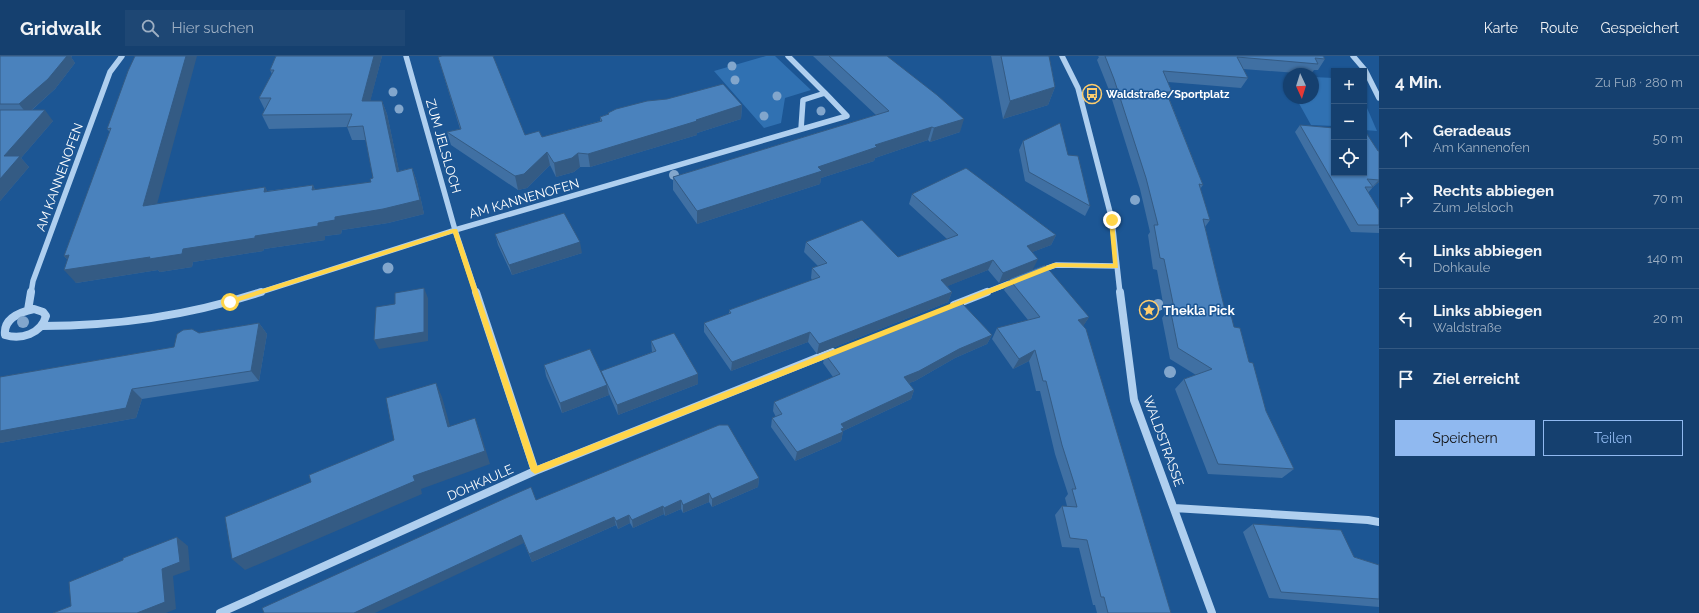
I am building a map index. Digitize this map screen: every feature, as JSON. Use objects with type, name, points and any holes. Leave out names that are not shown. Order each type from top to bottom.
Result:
[{"type":"street","name":"AM KANNENOFEN","points":[[28,310],[32,281],[110,72],[122,56]]},
{"type":"street","name":"ZUM JELSLOCH","points":[[406,56],[455,230],[535,471]]},
{"type":"street","name":"AM KANNENOFEN","points":[[42,326],[78,326],[127,322],[230,302],[455,230],[847,116],[788,56]]},
{"type":"street","name":"WALDSTRASSE","points":[[1062,56],[1078,88],[1112,220],[1116,266],[1134,400],[1212,613]]},
{"type":"street","points":[[1353,56],[1365,70],[1379,98]]},
{"type":"street","points":[[801,129],[803,100],[825,93]]},
{"type":"street","points":[[1034,274],[1056,265],[1116,266]]},
{"type":"street","points":[[945,308],[1019,279]]},
{"type":"street","points":[[40,309],[46,314],[47,318],[42,326],[30,335],[22,337],[15,338],[5,335],[5,326],[8,321],[28,310],[40,309]]},
{"type":"street","name":"DOHKAULE","points":[[220,613],[535,471],[841,349]]},
{"type":"street","name":"WALDSTRASSE","points":[[1174,508],[1368,520],[1379,522]]},
{"type":"shaded area","points":[[766,56],[775,56],[811,90],[785,98],[781,123],[764,128],[714,71]]},
{"type":"shaded area","points":[[1319,77],[1331,78],[1331,126],[1311,125],[1299,104],[1319,104]]},
{"type":"shaded area","points":[[1367,108],[1377,131],[1367,130]]},
{"type":"building","points":[[0,56],[67,56],[48,79],[19,104],[0,104]]},
{"type":"building","points":[[135,56],[186,56],[143,206],[265,187],[264,192],[313,185],[312,190],[371,182],[370,179],[373,178],[363,126],[347,127],[352,114],[262,115],[271,98],[259,98],[274,70],[270,70],[276,56],[374,56],[362,101],[382,101],[397,172],[412,168],[420,200],[383,209],[335,217],[335,220],[318,223],[318,226],[255,236],[255,238],[183,249],[182,254],[149,259],[150,257],[64,270],[69,255],[64,256],[111,128],[107,129]]},
{"type":"building","points":[[493,56],[525,135],[539,131],[542,137],[602,121],[600,117],[609,114],[608,113],[616,109],[647,101],[667,99],[723,84],[742,105],[696,120],[697,121],[588,154],[578,153],[572,158],[554,163],[547,152],[524,174],[515,176],[447,132],[461,129],[438,57]]},
{"type":"building","points":[[829,56],[887,56],[937,95],[964,119],[934,128],[932,127],[875,145],[877,147],[818,167],[822,171],[697,211],[673,177],[889,111]]},
{"type":"building","points":[[1001,56],[1049,56],[1055,87],[1010,101]]},
{"type":"building","points":[[1105,56],[1323,56],[1325,59],[1315,58],[1318,64],[1237,57],[1248,78],[1163,71],[1172,92],[1167,92],[1167,94],[1203,185],[1199,184],[1210,220],[1203,219],[1225,310],[1230,311],[1234,327],[1240,328],[1249,362],[1253,363],[1266,411],[1294,469],[1218,464],[1184,379],[1212,369],[1178,348],[1170,308],[1174,308],[1164,259],[1160,258],[1154,225],[1158,225],[1146,178],[1114,79]]},
{"type":"building","points":[[0,110],[45,110],[4,156],[20,156],[0,179]]},
{"type":"building","points":[[1060,123],[1068,155],[1078,156],[1090,206],[1029,172],[1023,141]]},
{"type":"building","points":[[1300,125],[1331,128],[1331,176],[1367,176],[1367,134],[1379,151],[1379,180],[1367,179],[1373,187],[1365,187],[1379,210],[1379,225],[1358,225]]},
{"type":"building","points":[[966,168],[1056,235],[1027,246],[1038,259],[1003,273],[993,260],[941,280],[952,292],[819,344],[810,332],[732,362],[704,323],[731,313],[729,310],[820,277],[812,268],[827,263],[806,242],[862,220],[898,257],[958,235],[912,194]]},
{"type":"building","points":[[564,213],[580,242],[509,265],[495,234]]},
{"type":"building","points":[[1045,265],[1089,317],[1078,320],[1086,329],[1171,613],[1108,613],[1104,597],[1101,597],[1087,540],[1070,538],[1062,506],[1077,507],[1072,489],[1076,489],[1062,445],[1046,381],[1043,381],[1035,350],[1019,359],[997,328],[1040,317],[1009,279]]},
{"type":"building","points":[[424,288],[424,332],[374,340],[376,307],[395,304],[395,293]]},
{"type":"building","points":[[960,301],[992,335],[959,349],[919,371],[904,377],[914,390],[841,424],[844,428],[841,429],[843,432],[797,452],[772,418],[782,414],[774,402],[840,374],[825,354]]},
{"type":"building","points":[[259,323],[251,371],[132,389],[126,408],[0,431],[0,377],[174,347],[177,334],[183,330],[192,329],[199,333]]},
{"type":"building","points":[[674,333],[698,374],[617,405],[601,371],[656,351],[651,341]]},
{"type":"building","points":[[590,349],[607,385],[560,403],[544,365]]},
{"type":"building","points":[[436,383],[448,427],[475,418],[485,451],[413,476],[415,481],[232,559],[225,517],[311,482],[309,475],[394,440],[386,398]]},
{"type":"building","points":[[719,425],[728,425],[759,478],[712,499],[709,493],[683,505],[681,500],[664,508],[663,506],[632,520],[629,515],[616,521],[614,517],[529,554],[521,535],[354,613],[264,613],[262,608],[531,487],[536,500]]},
{"type":"building","points":[[1253,524],[1341,530],[1354,557],[1379,565],[1379,599],[1281,592]]},
{"type":"building","points":[[177,537],[180,562],[162,569],[165,602],[137,613],[53,613],[71,606],[69,582],[123,560],[123,558]]},
{"type":"place","name":"Waldstraße/Sportplatz","points":[[1092,94]]},
{"type":"place","name":"Thekla Pick","points":[[1149,310]]},
{"type":"route","points":[[230,302],[455,230],[535,471],[1056,265],[1116,266],[1112,220]]}]
